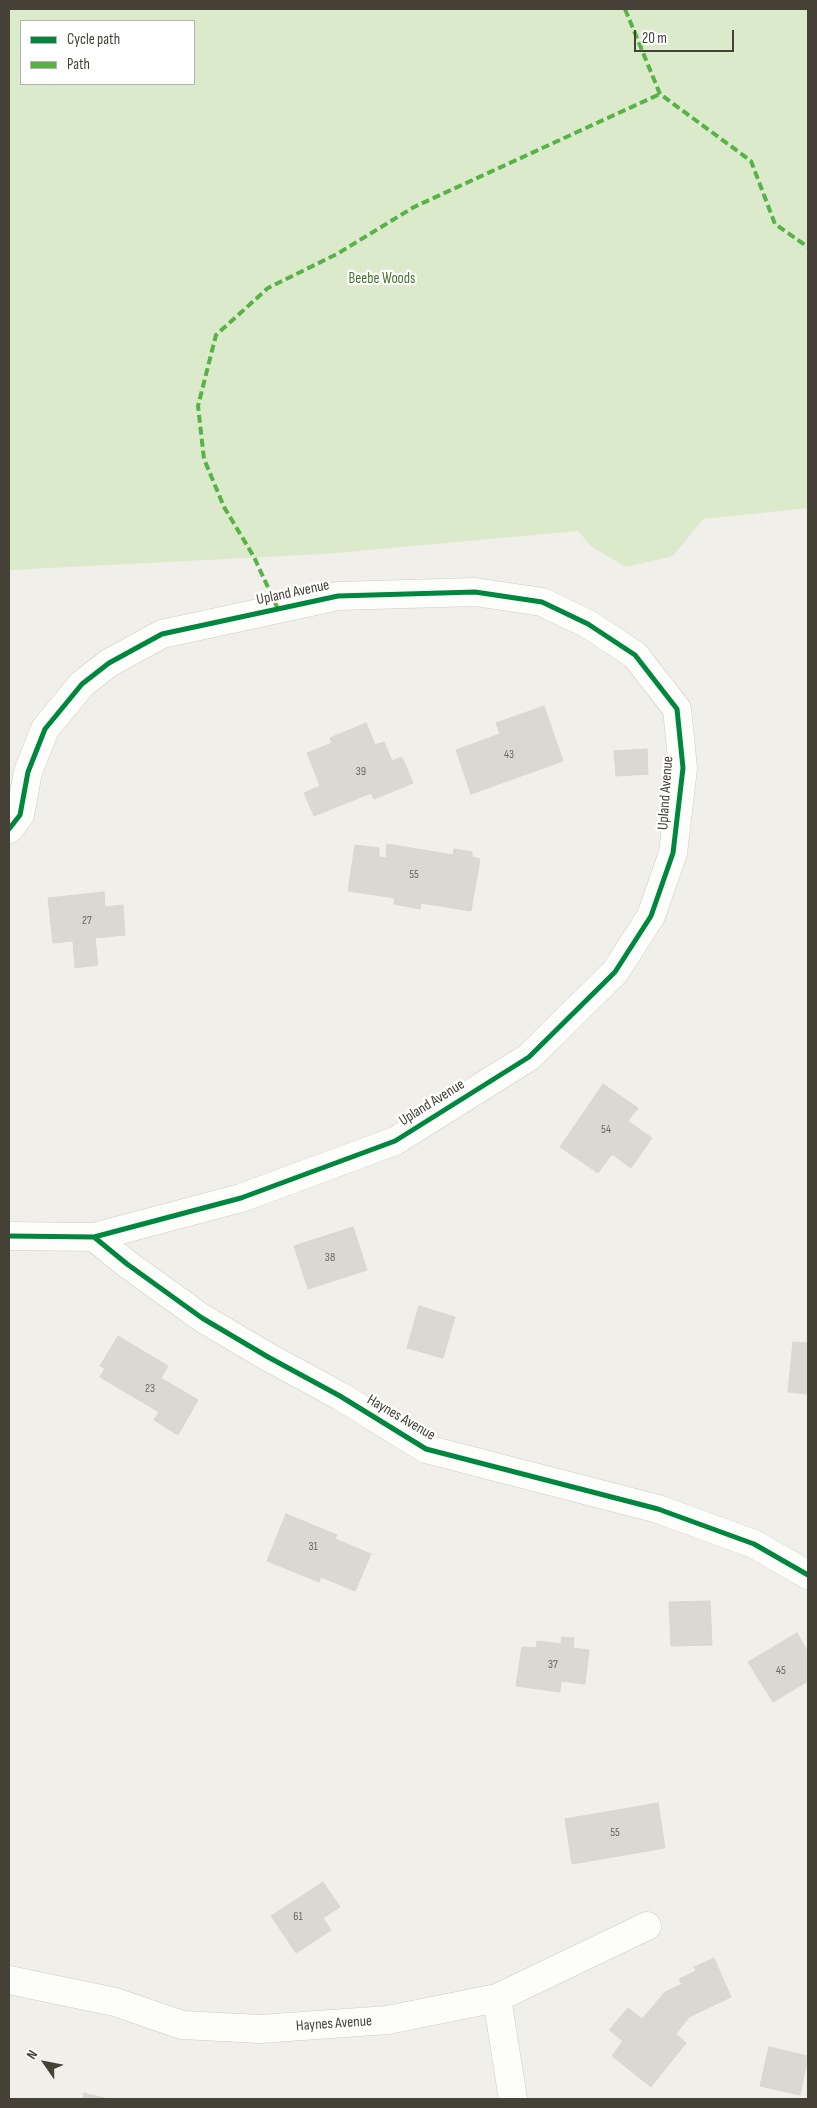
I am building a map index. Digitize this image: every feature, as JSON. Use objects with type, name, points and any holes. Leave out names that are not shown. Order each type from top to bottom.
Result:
[{"type":"street","name":"Upland Avenue","points":[[9,829],[20,815],[28,772],[45,729],[82,684],[109,663],[162,634],[338,596],[475,592],[542,602],[588,624],[636,655],[677,709],[683,768],[673,853],[651,916],[615,972],[529,1057],[396,1141],[241,1198],[94,1237]]},
{"type":"street","points":[[9,1236],[94,1237]]},
{"type":"street","name":"Haynes Avenue","points":[[94,1237],[127,1264],[202,1318],[340,1396],[426,1449],[658,1509],[754,1544],[808,1575]]},
{"type":"street","name":"Haynes Avenue","points":[[9,1980],[115,2002],[182,2025],[260,2029],[388,2020],[497,1998],[647,1926]]},
{"type":"street","points":[[497,1998],[513,2099]]},
{"type":"green space","name":"Beebe Woods","points":[[9,9],[808,9],[808,508],[703,519],[673,556],[626,567],[592,547],[578,531],[325,554],[9,570]]},
{"type":"building","points":[[544,706],[563,761],[471,794],[456,750],[500,734],[496,723]]},
{"type":"building","points":[[366,723],[375,745],[384,742],[392,761],[402,757],[413,783],[374,799],[371,793],[314,816],[304,793],[320,786],[307,753],[332,743],[330,738]]},
{"type":"building","points":[[647,749],[648,774],[616,776],[614,751]]},
{"type":"building","points":[[387,844],[453,855],[454,849],[472,852],[472,857],[480,859],[471,911],[421,903],[420,909],[394,904],[395,898],[348,891],[355,845],[379,848],[379,857],[386,858]]},
{"type":"building","points":[[104,892],[105,907],[123,905],[125,935],[95,938],[98,965],[75,968],[73,941],[53,943],[48,898]]},
{"type":"building","points":[[603,1084],[638,1108],[628,1121],[652,1138],[631,1168],[612,1154],[598,1173],[560,1147]]},
{"type":"building","points":[[353,1227],[367,1270],[308,1289],[294,1246]]},
{"type":"building","points":[[419,1306],[455,1317],[443,1358],[407,1348]]},
{"type":"building","points":[[118,1336],[168,1366],[161,1378],[198,1400],[178,1435],[154,1420],[159,1412],[100,1377],[105,1368],[100,1366]]},
{"type":"building","points":[[793,1342],[808,1343],[808,1394],[788,1392]]},
{"type":"building","points":[[286,1514],[337,1535],[335,1539],[371,1554],[355,1591],[321,1577],[319,1582],[267,1561]]},
{"type":"building","points":[[710,1601],[712,1645],[671,1646],[669,1602]]},
{"type":"building","points":[[797,1633],[808,1652],[808,1681],[773,1702],[748,1662]]},
{"type":"building","points":[[562,1637],[574,1638],[573,1648],[589,1650],[585,1684],[561,1681],[560,1692],[516,1686],[522,1647],[536,1648],[537,1641],[561,1644]]},
{"type":"building","points":[[658,1803],[665,1848],[572,1864],[565,1819]]},
{"type":"building","points":[[323,1882],[340,1907],[323,1918],[331,1930],[296,1953],[271,1916]]},
{"type":"building","points":[[714,1958],[731,1997],[689,2017],[676,2034],[686,2043],[651,2087],[612,2056],[623,2041],[609,2030],[628,2008],[642,2019],[665,1992],[682,1984],[679,1979],[696,1971],[694,1967]]},
{"type":"building","points":[[769,2047],[808,2056],[800,2095],[760,2086]]},
{"type":"building","points":[[84,2093],[108,2099],[83,2099]]},
{"type":"marked path","points":[[625,9],[660,94],[751,161],[775,224],[808,247]]},
{"type":"marked path","points":[[278,609],[254,557],[224,507],[204,459],[198,406],[216,335],[268,288],[337,254],[414,207],[660,94]]},
{"type":"cycle path","points":[[9,829],[20,815],[28,772],[45,729],[82,684],[109,663],[162,634],[338,596],[475,592],[542,602],[588,624],[635,655],[677,709],[683,768],[673,853],[651,916],[615,972],[529,1057],[395,1141],[241,1198],[94,1237]]},
{"type":"cycle path","points":[[9,1236],[94,1237],[127,1264],[202,1318],[340,1396],[426,1449],[658,1509],[754,1544],[808,1575]]}]
